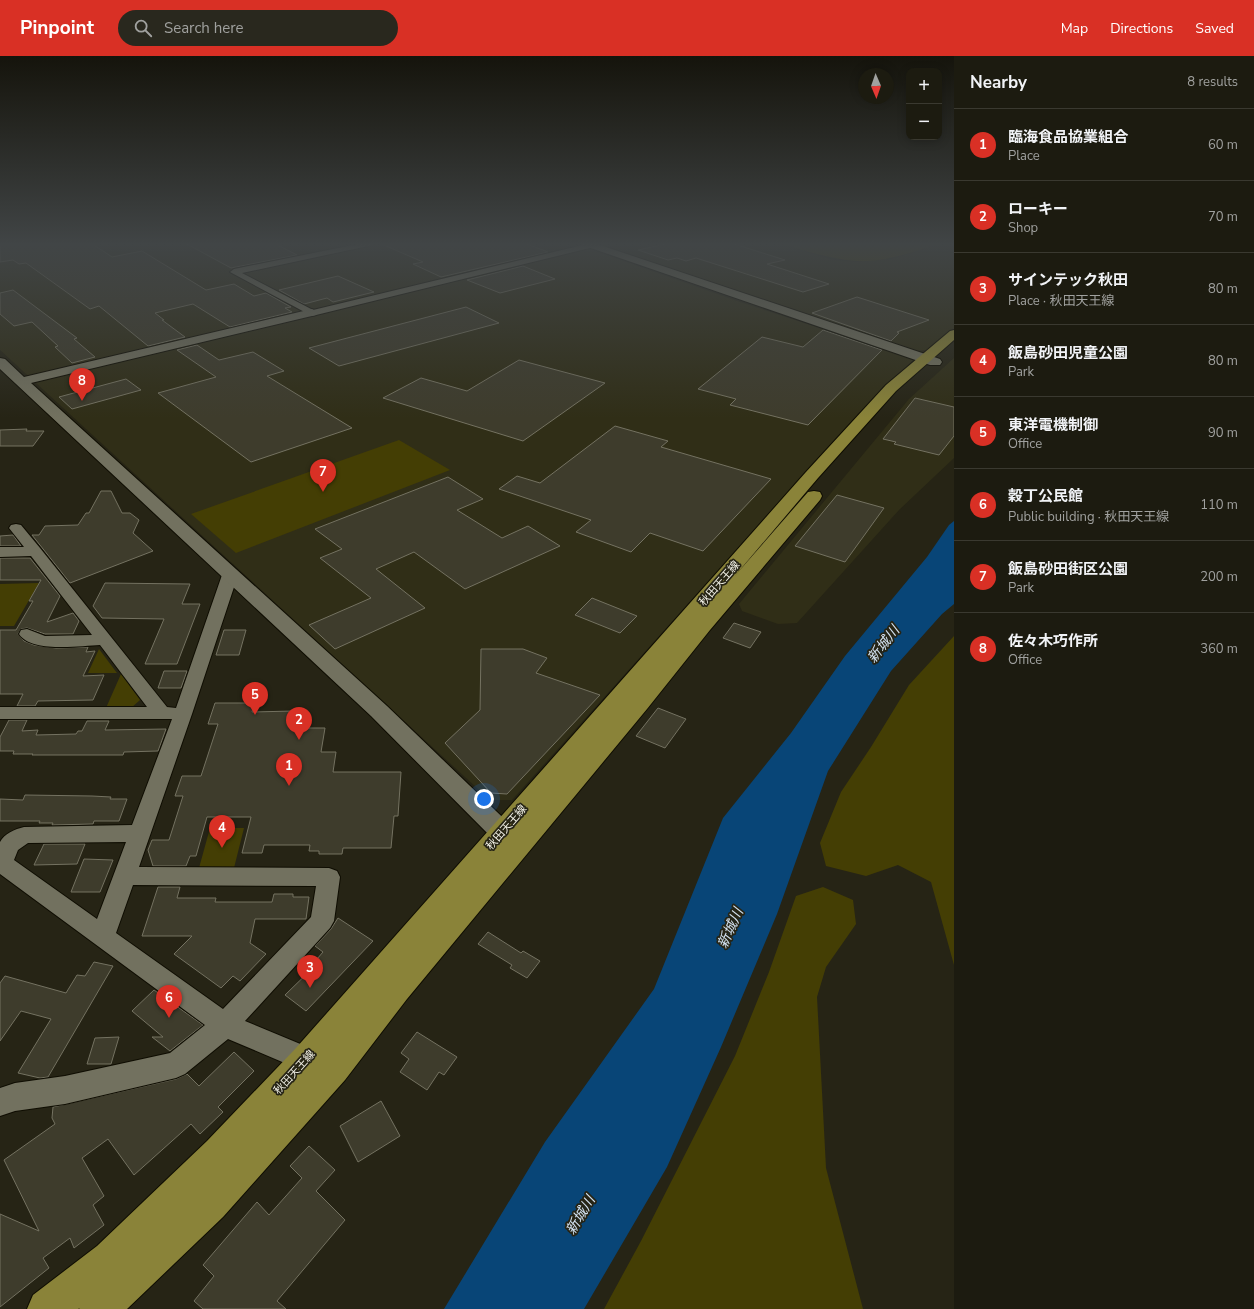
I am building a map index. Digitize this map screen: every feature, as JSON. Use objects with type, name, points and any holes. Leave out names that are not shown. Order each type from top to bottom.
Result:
[{"type":"main road","name":"秋田天王線","points":[[47,1309],[110,1259],[219,1153],[510,840],[639,704],[677,655],[709,621],[827,480],[938,356],[954,334]]},
{"type":"main road","name":"秋田天王線","points":[[100,1309],[210,1204],[333,1069],[510,840]]},
{"type":"street","points":[[290,301],[312,313]]},
{"type":"street","points":[[22,381],[358,301]]},
{"type":"street","points":[[768,301],[938,356]]},
{"type":"street","points":[[0,362],[379,711],[510,840]]},
{"type":"street","points":[[16,528],[162,713]]},
{"type":"street","points":[[0,552],[35,551]]},
{"type":"street","points":[[103,936],[183,714],[230,574]]},
{"type":"street","points":[[27,634],[43,640],[104,640]]},
{"type":"street","points":[[0,713],[183,714]]},
{"type":"street","points":[[140,833],[24,835],[10,844],[0,863],[103,936],[225,1026],[333,1069]]},
{"type":"street","points":[[0,1102],[15,1097],[65,1090],[176,1065],[225,1026],[322,921],[329,877],[124,876]]},
{"type":"shaded area","points":[[0,301],[739,301],[909,357],[913,360],[851,422],[512,800],[490,800],[0,350]]},
{"type":"shaded area","points":[[767,301],[954,301],[954,330],[928,350],[914,351]]},
{"type":"shaded area","points":[[954,358],[954,458],[899,510],[797,623],[778,624],[742,611],[739,604],[909,399]]},
{"type":"shaded area","points":[[399,440],[450,470],[236,553],[191,514]]},
{"type":"shaded area","points":[[39,583],[14,626],[0,626],[0,584]]},
{"type":"shaded area","points":[[954,636],[954,965],[931,882],[898,865],[866,876],[826,866],[820,843],[841,792],[909,685]]},
{"type":"shaded area","points":[[99,649],[117,673],[88,673]]},
{"type":"shaded area","points":[[121,674],[140,700],[131,708],[106,708]]},
{"type":"shaded area","points":[[210,828],[244,828],[234,868],[199,868]]},
{"type":"shaded area","points":[[823,887],[853,900],[856,924],[826,967],[817,997],[826,1168],[863,1309],[604,1309],[641,1241],[735,1056],[769,972],[796,896]]},
{"type":"water","name":"新城川","points":[[954,521],[954,604],[942,614],[891,671],[828,771],[777,914],[721,1047],[667,1167],[584,1309],[444,1309],[545,1142],[654,989],[723,818],[791,733],[845,656],[927,557],[949,525]]},
{"type":"building","points":[[0,301],[28,301],[77,338],[74,339],[95,357],[72,363],[55,347],[58,346],[32,322],[14,326],[0,314]]},
{"type":"building","points":[[80,301],[281,301],[291,307],[285,308],[292,312],[230,327],[193,304],[155,313],[185,337],[148,346],[99,306],[90,309]]},
{"type":"building","points":[[299,301],[314,301],[304,304]]},
{"type":"building","points":[[844,301],[871,301],[929,320],[897,332],[899,333],[891,341],[812,313]]},
{"type":"building","points":[[466,307],[499,323],[339,366],[309,348]]},
{"type":"building","points":[[823,330],[882,350],[808,425],[730,405],[736,399],[698,389],[762,337],[803,347]]},
{"type":"building","points":[[197,345],[219,360],[253,352],[284,371],[267,376],[352,428],[251,462],[158,393],[216,377],[177,350]]},
{"type":"building","points":[[519,360],[605,383],[523,441],[383,398],[421,378],[467,391]]},
{"type":"building","points":[[126,379],[141,390],[72,409],[59,397]]},
{"type":"building","points":[[915,398],[954,407],[954,436],[939,455],[894,444],[896,442],[883,439]]},
{"type":"building","points":[[615,426],[668,441],[661,447],[771,479],[703,551],[650,533],[631,552],[576,532],[591,520],[499,489],[517,476],[540,483]]},
{"type":"building","points":[[27,429],[26,431],[44,431],[33,446],[0,446],[0,430]]},
{"type":"building","points":[[448,477],[483,499],[457,510],[502,538],[528,526],[560,546],[465,589],[414,552],[376,569],[425,608],[335,649],[309,625],[371,598],[320,558],[342,549],[315,529]]},
{"type":"building","points":[[101,491],[111,491],[122,513],[130,513],[139,520],[133,533],[153,551],[70,583],[32,535],[39,535],[45,526],[78,525],[86,513],[89,513]]},
{"type":"building","points":[[837,495],[884,508],[845,562],[795,546]]},
{"type":"building","points":[[13,535],[21,546],[0,546],[0,536]]},
{"type":"building","points":[[0,558],[30,558],[60,596],[47,622],[73,613],[79,621],[73,634],[45,634],[27,628],[21,629],[18,634],[24,641],[34,645],[56,648],[88,647],[86,652],[95,651],[83,676],[104,675],[93,700],[38,701],[35,706],[17,706],[23,694],[0,694],[0,630],[16,630],[33,601],[29,601],[41,580],[0,580]]},
{"type":"building","points":[[105,583],[190,584],[182,604],[200,604],[177,664],[145,664],[164,619],[102,618],[93,606]]},
{"type":"building","points":[[592,598],[637,616],[620,633],[575,615]]},
{"type":"building","points":[[734,623],[761,632],[750,648],[723,638]]},
{"type":"building","points":[[224,630],[246,630],[239,655],[216,655]]},
{"type":"building","points":[[481,649],[523,649],[547,658],[536,673],[600,695],[507,794],[491,793],[445,743],[480,710]]},
{"type":"building","points":[[164,671],[187,671],[181,688],[158,688]]},
{"type":"building","points":[[215,703],[254,703],[252,712],[294,711],[302,718],[300,728],[325,728],[321,752],[336,752],[333,772],[401,772],[398,816],[394,816],[391,848],[343,848],[342,854],[319,854],[319,851],[309,851],[310,845],[264,845],[262,853],[242,853],[251,817],[207,817],[196,856],[190,856],[186,866],[153,866],[148,850],[152,840],[169,840],[183,796],[175,796],[182,776],[201,776],[218,724],[208,724]]},
{"type":"building","points":[[658,708],[686,719],[665,748],[636,736]]},
{"type":"building","points":[[9,720],[27,720],[22,731],[38,730],[36,735],[76,734],[78,731],[82,731],[87,721],[109,721],[105,730],[166,729],[158,751],[124,752],[123,755],[13,754],[14,751],[0,751],[0,737]]},
{"type":"building","points":[[25,795],[92,796],[111,797],[110,799],[127,799],[119,821],[94,821],[93,824],[52,825],[53,823],[39,823],[40,821],[0,821],[0,799],[23,800]]},
{"type":"building","points":[[44,844],[85,844],[77,864],[34,865]]},
{"type":"building","points":[[84,859],[113,860],[100,892],[71,892]]},
{"type":"building","points":[[158,887],[180,887],[177,898],[216,898],[215,902],[272,902],[274,894],[293,894],[293,897],[309,897],[306,919],[255,919],[250,943],[266,954],[240,981],[233,976],[221,988],[174,954],[192,936],[142,936]]},
{"type":"building","points":[[338,918],[373,941],[306,1011],[285,995],[320,961],[317,959],[323,952],[315,946],[331,929]]},
{"type":"building","points":[[488,932],[521,953],[523,951],[540,961],[527,978],[510,968],[512,965],[478,944]]},
{"type":"building","points":[[94,962],[113,966],[48,1077],[40,1078],[18,1073],[51,1019],[21,1011],[0,1041],[0,983],[5,976],[66,993],[77,975],[85,976]]},
{"type":"building","points":[[154,990],[203,1025],[170,1051],[152,1037],[163,1037],[132,1011]]},
{"type":"building","points":[[417,1032],[457,1057],[444,1075],[439,1072],[427,1090],[400,1072],[409,1059],[401,1053]]},
{"type":"building","points":[[119,1037],[111,1064],[87,1064],[95,1038]]},
{"type":"building","points":[[234,1052],[254,1071],[218,1107],[223,1112],[200,1134],[191,1124],[134,1175],[108,1139],[82,1158],[104,1196],[93,1205],[104,1225],[74,1248],[70,1238],[43,1258],[49,1268],[0,1307],[0,1214],[39,1231],[4,1160],[55,1124],[52,1118],[53,1107],[176,1079],[187,1074],[199,1086]]},
{"type":"building","points":[[381,1101],[400,1136],[358,1162],[340,1126]]},
{"type":"building","points":[[309,1146],[335,1170],[316,1191],[345,1220],[277,1301],[286,1309],[203,1309],[194,1301],[214,1276],[203,1265],[257,1202],[269,1215],[302,1178],[290,1166]]},
{"type":"place","name":"佐々木巧作所","points":[[82,401]]},
{"type":"place","name":"飯島砂田街区公園","points":[[323,492]]},
{"type":"place","name":"東洋電機制御","points":[[255,715]]},
{"type":"place","name":"ローキー","points":[[299,740]]},
{"type":"place","name":"臨海食品協業組合","points":[[289,786]]},
{"type":"place","name":"飯島砂田児童公園","points":[[222,848]]},
{"type":"place","name":"サインテック秋田","points":[[310,988]]},
{"type":"place","name":"穀丁公民館","points":[[169,1018]]}]
